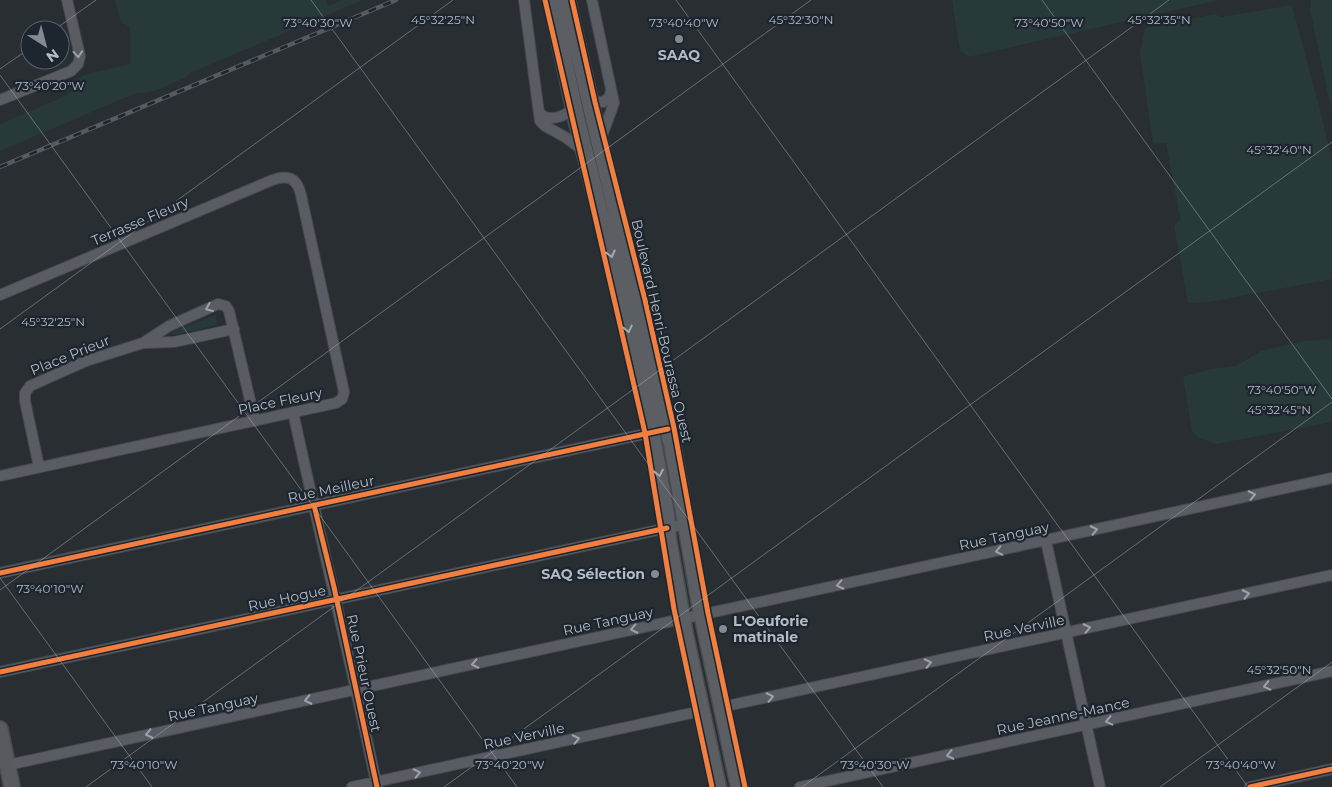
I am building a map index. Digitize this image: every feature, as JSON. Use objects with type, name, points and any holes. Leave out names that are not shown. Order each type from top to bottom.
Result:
[{"type":"main road","points":[[551,0],[574,108],[618,286],[651,432],[682,619],[718,787]]},
{"type":"main road","name":"Boulevard Henri-Bourassa Ouest","points":[[567,0],[589,100],[635,284],[672,444],[702,614],[739,787]]},
{"type":"street","points":[[0,100],[71,71],[78,64],[80,56],[67,0]]},
{"type":"street","points":[[524,0],[540,121],[544,126],[570,140],[585,152]]},
{"type":"street","points":[[592,0],[614,100],[614,108],[600,141]]},
{"type":"street","points":[[589,100],[603,102],[610,97],[611,91]]},
{"type":"street","points":[[538,112],[541,116],[557,117],[564,116],[574,108]]},
{"type":"street","name":"Terrasse Fleury","points":[[0,295],[274,180],[291,178]]},
{"type":"street","name":"Place Fleury","points":[[0,476],[293,412],[337,402],[342,399],[344,392],[302,199],[298,186],[291,178]]},
{"type":"street","name":"Place Prieur","points":[[39,467],[25,401],[25,393],[34,382],[86,361],[143,343],[169,326],[218,304],[224,305],[229,309],[254,420]]},
{"type":"street","name":"Place Prieur","points":[[143,343],[174,342],[234,329]]},
{"type":"street","name":"Rue Prieur Ouest","points":[[293,412],[376,784]]},
{"type":"street","name":"Rue Meilleur","points":[[0,573],[668,429]]},
{"type":"street","name":"Rue Tanguay","points":[[8,765],[1332,478]]},
{"type":"street","name":"Rue Hogue","points":[[0,672],[686,524]]},
{"type":"street","points":[[1046,541],[1100,787]]},
{"type":"street","name":"Rue Verville","points":[[722,707],[1332,575]]},
{"type":"street","name":"Rue Jeanne-Mance","points":[[800,787],[1332,671]]},
{"type":"street","name":"Rue Verville","points":[[352,787],[376,784],[701,712]]},
{"type":"street","points":[[0,729],[12,787]]},
{"type":"street","points":[[1250,787],[1332,769]]},
{"type":"shaded area","points":[[115,0],[327,0],[328,6],[342,0],[363,0],[190,73],[187,77],[162,88],[136,93],[0,151],[0,124],[56,100],[74,90],[76,80],[84,75],[130,64],[130,28],[126,24],[121,24]]},
{"type":"shaded area","points":[[952,0],[1219,0],[968,57],[960,51]]},
{"type":"shaded area","points":[[1311,0],[1332,0],[1332,113],[1310,10]]},
{"type":"shaded area","points":[[1292,5],[1332,161],[1332,279],[1210,302],[1188,303],[1174,226],[1180,219],[1166,143],[1153,144],[1140,53],[1145,28],[1215,14],[1221,17]]},
{"type":"shaded area","points":[[216,315],[217,325],[171,334],[174,331]]},
{"type":"shaded area","points":[[1332,339],[1332,422],[1216,444],[1199,438],[1192,431],[1183,377],[1211,369],[1236,366],[1261,351],[1304,341]]},
{"type":"railway","points":[[0,167],[396,0]]},
{"type":"cycle path","points":[[545,0],[645,433],[674,609],[712,787]]},
{"type":"cycle path","points":[[572,0],[674,428],[708,613],[745,787]]},
{"type":"cycle path","points":[[0,573],[668,429]]},
{"type":"cycle path","points":[[314,505],[334,587],[377,787]]},
{"type":"cycle path","points":[[0,672],[667,528]]},
{"type":"cycle path","points":[[1250,787],[1332,769]]},
{"type":"place","name":"SAAQ","points":[[679,39]]},
{"type":"place","name":"SAQ Sélection","points":[[655,574]]},
{"type":"place","name":"L'Oeuforie matinale","points":[[723,629]]}]
